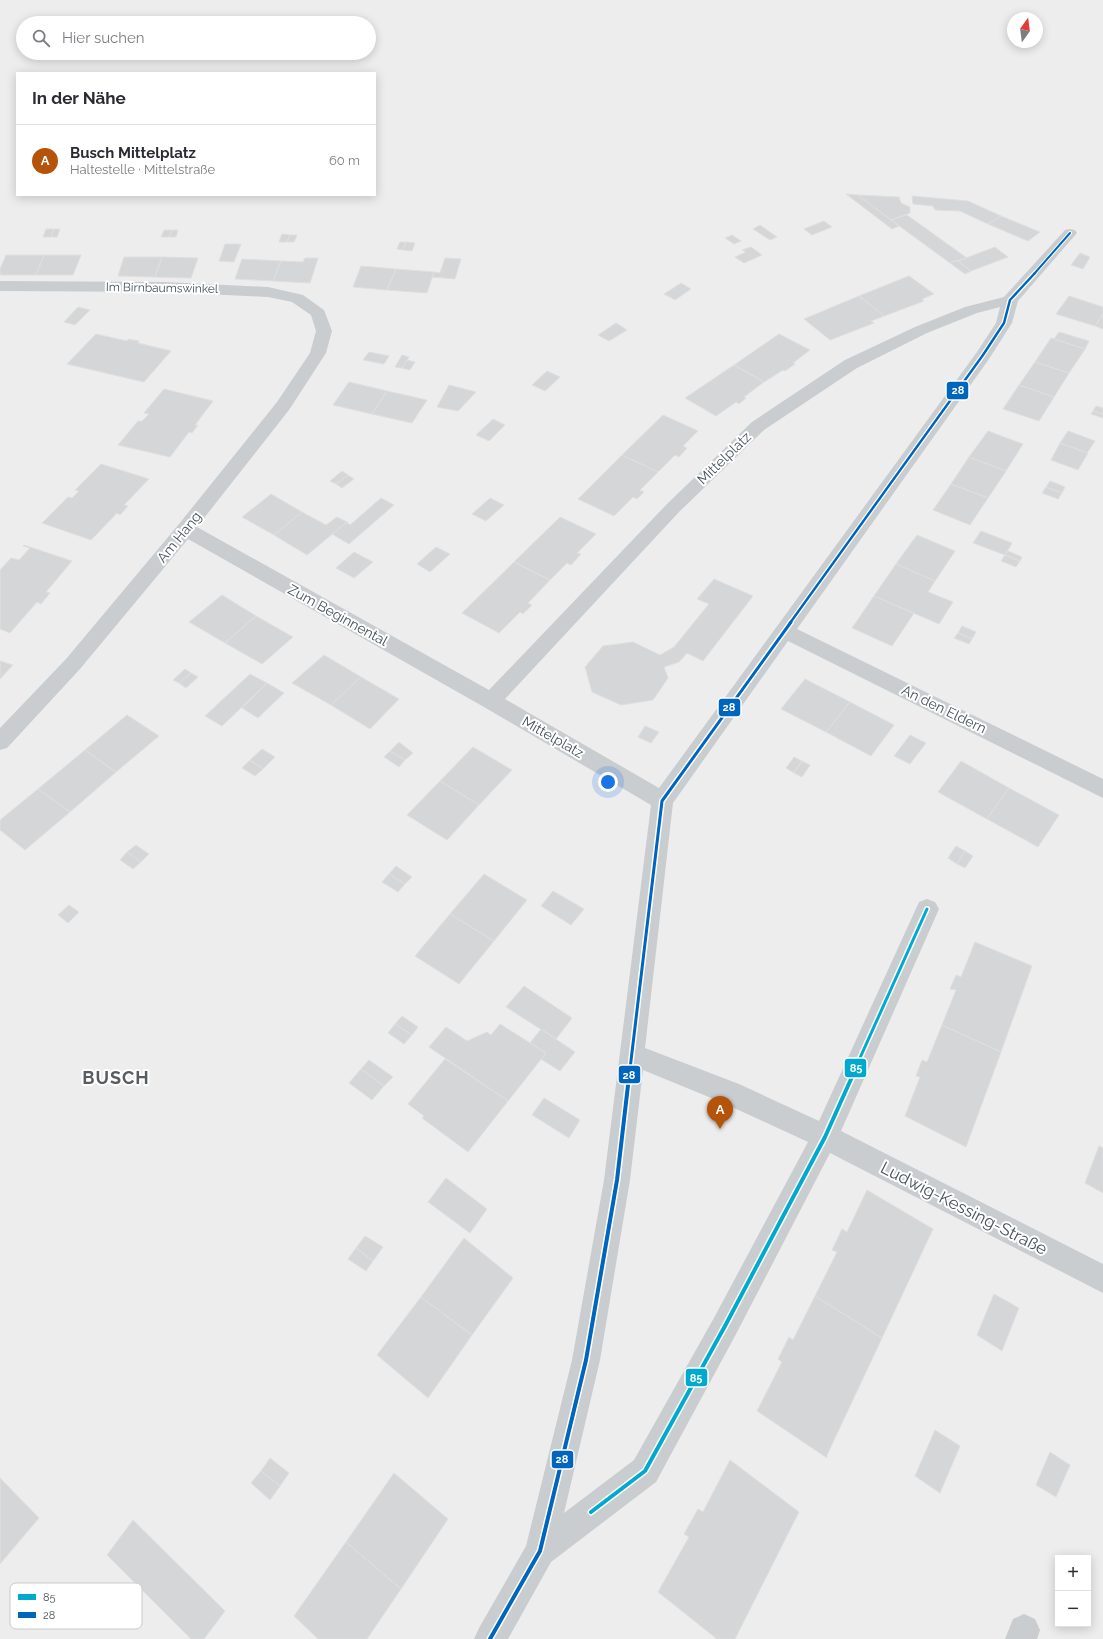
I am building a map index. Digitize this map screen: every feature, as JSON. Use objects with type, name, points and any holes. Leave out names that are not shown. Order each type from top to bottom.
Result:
[{"type":"street","points":[[490,1639],[540,1551],[586,1360],[617,1180],[662,801],[983,355],[1004,323],[1010,300],[1070,234]]},
{"type":"street","name":"Im Birnbaumswinkel","points":[[0,286],[165,287],[268,292],[297,298],[318,313]]},
{"type":"street","name":"Mittelplatz","points":[[662,801],[491,701],[674,508],[758,426],[851,364],[949,318],[971,310],[1010,300]]},
{"type":"street","name":"Am Hang","points":[[0,742],[73,664],[186,529],[283,406],[318,353],[324,331],[318,313]]},
{"type":"street","name":"Zum Beginnental","points":[[186,529],[491,701]]},
{"type":"street","name":"An den Eldern","points":[[784,631],[1103,789]]},
{"type":"street","points":[[540,1551],[645,1471],[725,1326],[825,1136],[927,909]]},
{"type":"street","name":"Ludwig-Kessing-Straße","points":[[631,1054],[730,1093],[825,1136],[1103,1279]]},
{"type":"building","points":[[846,194],[858,195],[899,226],[892,229]]},
{"type":"building","points":[[858,195],[899,197],[901,203],[910,207],[910,213],[891,220]]},
{"type":"building","points":[[912,196],[968,201],[1001,216],[988,224],[960,211],[935,210],[933,206],[913,204]]},
{"type":"building","points":[[907,215],[967,258],[950,263],[891,220]]},
{"type":"building","points":[[1001,216],[1040,232],[1028,241],[988,224]]},
{"type":"building","points":[[824,221],[832,227],[812,235],[804,229]]},
{"type":"building","points":[[760,225],[777,237],[770,240],[753,229]]},
{"type":"building","points":[[46,229],[54,229],[51,237],[43,237]]},
{"type":"building","points":[[54,229],[60,229],[57,237],[51,237]]},
{"type":"building","points":[[164,230],[172,230],[169,237],[161,237]]},
{"type":"building","points":[[172,230],[178,230],[176,237],[169,237]]},
{"type":"building","points":[[282,234],[290,235],[287,242],[279,242]]},
{"type":"building","points":[[290,235],[297,235],[294,242],[287,242]]},
{"type":"building","points":[[732,235],[741,241],[734,244],[725,238]]},
{"type":"building","points":[[400,242],[406,242],[403,250],[397,249]]},
{"type":"building","points":[[406,242],[415,243],[412,251],[403,250]]},
{"type":"building","points":[[225,244],[241,244],[234,262],[219,261]]},
{"type":"building","points":[[751,247],[762,255],[744,263],[735,257],[746,252],[742,250]]},
{"type":"building","points":[[995,247],[1008,257],[971,271],[958,261]]},
{"type":"building","points":[[1080,253],[1090,257],[1083,269],[1071,265]]},
{"type":"building","points":[[6,255],[44,255],[36,275],[0,275],[0,269]]},
{"type":"building","points":[[44,255],[81,255],[73,275],[36,275]]},
{"type":"building","points":[[124,257],[162,257],[155,277],[118,276]]},
{"type":"building","points":[[162,257],[198,258],[191,278],[155,277]]},
{"type":"building","points":[[305,258],[318,258],[310,283],[273,281],[281,261],[303,262]]},
{"type":"building","points":[[445,258],[461,259],[455,279],[432,277],[434,272],[440,273]]},
{"type":"building","points":[[242,259],[281,261],[273,281],[235,279]]},
{"type":"building","points":[[956,260],[971,271],[965,274],[950,263]]},
{"type":"building","points":[[361,266],[396,269],[387,290],[353,287]]},
{"type":"building","points":[[396,269],[434,272],[427,293],[387,290]]},
{"type":"building","points":[[909,276],[934,294],[922,299],[924,301],[884,316],[859,296]]},
{"type":"building","points":[[681,283],[691,289],[675,300],[664,294]]},
{"type":"building","points":[[859,296],[884,316],[871,321],[874,323],[830,340],[804,319]]},
{"type":"building","points":[[1069,296],[1103,307],[1103,314],[1095,326],[1056,314]]},
{"type":"building","points":[[78,307],[90,310],[75,325],[64,322]]},
{"type":"building","points":[[1103,314],[1103,329],[1095,326]]},
{"type":"building","points":[[616,323],[627,330],[609,341],[598,335]]},
{"type":"building","points":[[1059,332],[1089,341],[1085,349],[1054,339]]},
{"type":"building","points":[[96,334],[127,341],[128,339],[139,341],[138,343],[171,351],[144,382],[67,364]]},
{"type":"building","points":[[779,334],[810,350],[785,371],[783,370],[764,382],[734,365]]},
{"type":"building","points":[[1051,338],[1085,349],[1069,373],[1035,362]]},
{"type":"building","points":[[369,352],[389,356],[384,364],[363,360]]},
{"type":"building","points":[[402,355],[409,357],[402,368],[395,367]]},
{"type":"building","points":[[407,360],[415,362],[410,370],[402,368]]},
{"type":"building","points":[[1035,362],[1069,373],[1054,397],[1019,385]]},
{"type":"building","points":[[734,365],[764,382],[744,397],[746,398],[739,404],[736,402],[716,416],[685,398]]},
{"type":"building","points":[[547,371],[560,377],[545,391],[532,385]]},
{"type":"building","points":[[349,382],[387,391],[372,414],[333,405]]},
{"type":"building","points":[[449,385],[476,392],[458,411],[437,407]]},
{"type":"building","points":[[1019,385],[1054,397],[1039,421],[1003,409]]},
{"type":"building","points":[[164,389],[213,401],[195,425],[198,425],[192,433],[189,432],[170,457],[118,445],[138,421],[142,421],[149,414],[144,413]]},
{"type":"building","points":[[387,391],[427,400],[412,423],[372,414]]},
{"type":"building","points":[[1096,406],[1103,408],[1103,414],[1093,411]]},
{"type":"building","points":[[1093,411],[1103,414],[1103,418],[1091,414]]},
{"type":"building","points":[[663,415],[698,431],[683,446],[687,448],[679,457],[675,455],[658,472],[622,455]]},
{"type":"building","points":[[493,419],[505,425],[489,441],[476,435]]},
{"type":"building","points":[[988,431],[1023,444],[1006,471],[969,457]]},
{"type":"building","points":[[1068,431],[1095,441],[1087,453],[1060,443]]},
{"type":"building","points":[[1060,443],[1088,453],[1078,470],[1051,460]]},
{"type":"building","points":[[622,455],[658,472],[640,490],[644,492],[637,499],[633,497],[614,516],[578,499]]},
{"type":"building","points":[[969,457],[1006,471],[988,498],[951,484]]},
{"type":"building","points":[[101,464],[149,479],[124,505],[128,506],[120,515],[117,513],[91,540],[42,523],[68,497],[72,498],[79,491],[75,490]]},
{"type":"building","points":[[342,471],[348,475],[336,484],[330,481]]},
{"type":"building","points":[[348,475],[354,479],[342,488],[336,484]]},
{"type":"building","points":[[1050,481],[1065,487],[1062,493],[1046,487]]},
{"type":"building","points":[[951,484],[988,498],[970,525],[933,510]]},
{"type":"building","points":[[1046,487],[1062,493],[1058,499],[1042,493]]},
{"type":"building","points":[[271,494],[302,512],[274,535],[242,517]]},
{"type":"building","points":[[381,498],[394,505],[349,544],[332,534],[347,522],[350,525]]},
{"type":"building","points":[[490,498],[504,505],[486,521],[472,514]]},
{"type":"building","points":[[302,512],[326,525],[337,517],[347,522],[307,555],[274,535]]},
{"type":"building","points":[[560,517],[596,534],[577,553],[581,554],[571,565],[567,563],[550,580],[514,562]]},
{"type":"building","points":[[981,531],[1012,543],[1005,555],[973,543]]},
{"type":"building","points":[[917,535],[955,551],[935,581],[896,564]]},
{"type":"building","points":[[24,545],[72,561],[46,592],[50,593],[41,604],[37,602],[10,633],[0,629],[0,570],[11,558],[19,560],[30,548],[23,546]]},
{"type":"building","points":[[436,547],[450,554],[430,572],[417,564]]},
{"type":"building","points":[[1008,551],[1022,557],[1020,561],[1005,555]]},
{"type":"building","points":[[354,552],[373,562],[354,578],[336,568]]},
{"type":"building","points":[[1005,555],[1020,561],[1016,567],[1001,561]]},
{"type":"building","points":[[514,562],[550,580],[528,603],[532,605],[523,614],[520,612],[499,633],[462,613]]},
{"type":"building","points":[[896,564],[935,581],[928,592],[953,602],[939,624],[874,596]]},
{"type":"building","points":[[714,579],[753,596],[703,661],[687,653],[679,662],[664,667],[668,678],[653,700],[621,705],[592,692],[585,667],[603,646],[633,642],[660,655],[674,647],[709,604],[697,599]]},
{"type":"building","points":[[222,595],[256,616],[225,643],[189,622]]},
{"type":"building","points":[[874,596],[914,613],[892,646],[852,628]]},
{"type":"building","points":[[256,616],[293,637],[262,664],[225,643]]},
{"type":"building","points":[[962,626],[976,632],[972,639],[958,633]]},
{"type":"building","points":[[958,633],[972,639],[969,644],[954,638]]},
{"type":"building","points":[[324,655],[361,677],[331,705],[292,683]]},
{"type":"building","points":[[0,661],[13,665],[0,679]]},
{"type":"building","points":[[185,669],[191,673],[179,683],[173,680]]},
{"type":"building","points":[[191,673],[198,677],[186,688],[179,683]]},
{"type":"building","points":[[250,674],[267,683],[222,726],[205,716]]},
{"type":"building","points":[[361,677],[399,699],[370,729],[331,705]]},
{"type":"building","points":[[805,679],[850,702],[826,732],[781,709]]},
{"type":"building","points":[[267,683],[284,693],[258,718],[242,708]]},
{"type":"building","points":[[850,702],[894,725],[871,756],[826,732]]},
{"type":"building","points":[[127,715],[159,736],[116,772],[85,750]]},
{"type":"building","points":[[645,726],[659,732],[651,743],[638,737]]},
{"type":"building","points":[[910,735],[926,743],[910,764],[894,756]]},
{"type":"building","points":[[399,742],[413,753],[405,760],[390,751]]},
{"type":"building","points":[[473,747],[512,770],[479,805],[440,781]]},
{"type":"building","points":[[262,749],[275,757],[263,769],[250,760]]},
{"type":"building","points":[[85,750],[116,772],[70,812],[38,789]]},
{"type":"building","points":[[390,751],[405,760],[399,767],[384,757]]},
{"type":"building","points":[[794,757],[802,761],[794,773],[786,768]]},
{"type":"building","points":[[250,760],[263,769],[255,776],[242,768]]},
{"type":"building","points":[[802,761],[810,765],[802,777],[794,773]]},
{"type":"building","points":[[961,761],[1009,788],[987,819],[938,792]]},
{"type":"building","points":[[440,781],[479,805],[447,840],[407,815]]},
{"type":"building","points":[[1009,788],[1059,815],[1038,847],[987,819]]},
{"type":"building","points":[[38,789],[70,812],[25,850],[0,830],[0,820]]},
{"type":"building","points":[[136,845],[149,854],[141,862],[127,852]]},
{"type":"building","points":[[956,846],[965,851],[957,864],[948,858]]},
{"type":"building","points":[[965,851],[973,856],[965,868],[957,864]]},
{"type":"building","points":[[127,852],[141,862],[133,869],[120,860]]},
{"type":"building","points":[[396,866],[412,877],[405,884],[389,874]]},
{"type":"building","points":[[389,874],[405,884],[398,892],[382,882]]},
{"type":"building","points":[[484,874],[527,900],[494,941],[450,914]]},
{"type":"building","points":[[553,891],[584,909],[571,925],[541,906]]},
{"type":"building","points":[[69,905],[79,912],[68,923],[58,915]]},
{"type":"building","points":[[450,914],[494,941],[459,984],[415,956]]},
{"type":"building","points":[[975,942],[1032,966],[1001,1052],[942,1025],[956,990],[950,989],[956,975],[961,977]]},
{"type":"building","points":[[524,986],[572,1018],[556,1039],[506,1007]]},
{"type":"building","points":[[402,1016],[418,1027],[412,1035],[395,1024]]},
{"type":"building","points":[[395,1024],[412,1035],[404,1044],[388,1033]]},
{"type":"building","points":[[500,1024],[546,1053],[508,1101],[429,1047],[446,1027],[467,1041],[487,1032],[491,1035]]},
{"type":"building","points":[[942,1025],[1001,1052],[966,1147],[905,1116],[920,1077],[916,1076],[922,1060],[927,1062]]},
{"type":"building","points":[[541,1029],[575,1052],[560,1071],[541,1059],[546,1053],[530,1043]]},
{"type":"building","points":[[445,1059],[508,1101],[468,1152],[422,1118],[424,1116],[408,1104]]},
{"type":"building","points":[[369,1060],[393,1077],[384,1086],[361,1069]]},
{"type":"building","points":[[361,1069],[384,1086],[372,1100],[349,1083]]},
{"type":"building","points":[[544,1098],[580,1120],[569,1138],[532,1115]]},
{"type":"building","points":[[1099,1146],[1103,1148],[1103,1193],[1085,1183]]},
{"type":"building","points":[[446,1178],[487,1209],[470,1233],[428,1202]]},
{"type":"building","points":[[867,1190],[933,1229],[882,1338],[815,1296],[837,1252],[832,1250],[842,1229],[847,1232]]},
{"type":"building","points":[[365,1236],[383,1247],[373,1261],[356,1248]]},
{"type":"building","points":[[464,1238],[513,1278],[472,1335],[421,1297]]},
{"type":"building","points":[[356,1248],[373,1261],[366,1271],[348,1259]]},
{"type":"building","points":[[994,1294],[1019,1308],[1002,1351],[977,1335]]},
{"type":"building","points":[[815,1296],[882,1338],[827,1455],[827,1458],[757,1411],[782,1362],[778,1359],[789,1337],[793,1340]]},
{"type":"building","points":[[421,1297],[472,1335],[428,1398],[377,1355]]},
{"type":"building","points":[[935,1430],[960,1446],[940,1493],[915,1476]]},
{"type":"building","points":[[1050,1452],[1070,1465],[1056,1497],[1036,1485]]},
{"type":"building","points":[[270,1458],[289,1473],[280,1486],[261,1471]]},
{"type":"building","points":[[730,1460],[799,1512],[735,1639],[717,1639],[658,1592],[689,1537],[684,1534],[698,1509],[703,1512]]},
{"type":"building","points":[[261,1471],[280,1486],[270,1500],[251,1483]]},
{"type":"building","points":[[394,1473],[448,1519],[401,1589],[346,1542]]},
{"type":"building","points":[[0,1478],[39,1518],[0,1564]]},
{"type":"building","points":[[133,1520],[225,1611],[204,1639],[191,1639],[142,1590],[142,1583],[135,1583],[107,1555]]},
{"type":"building","points":[[346,1542],[401,1589],[367,1639],[318,1639],[294,1616]]},
{"type":"transit line","name":"28","points":[[490,1639],[540,1551],[586,1360],[617,1180],[662,801],[983,355],[1004,323],[1010,300],[1070,233]]},
{"type":"transit line","name":"85","points":[[591,1512],[645,1471],[725,1326],[825,1137],[927,909]]},
{"type":"place","name":"Busch Mittelplatz","points":[[720,1129]]},
{"type":"district","name":"BUSCH","points":[[116,1078]]}]
